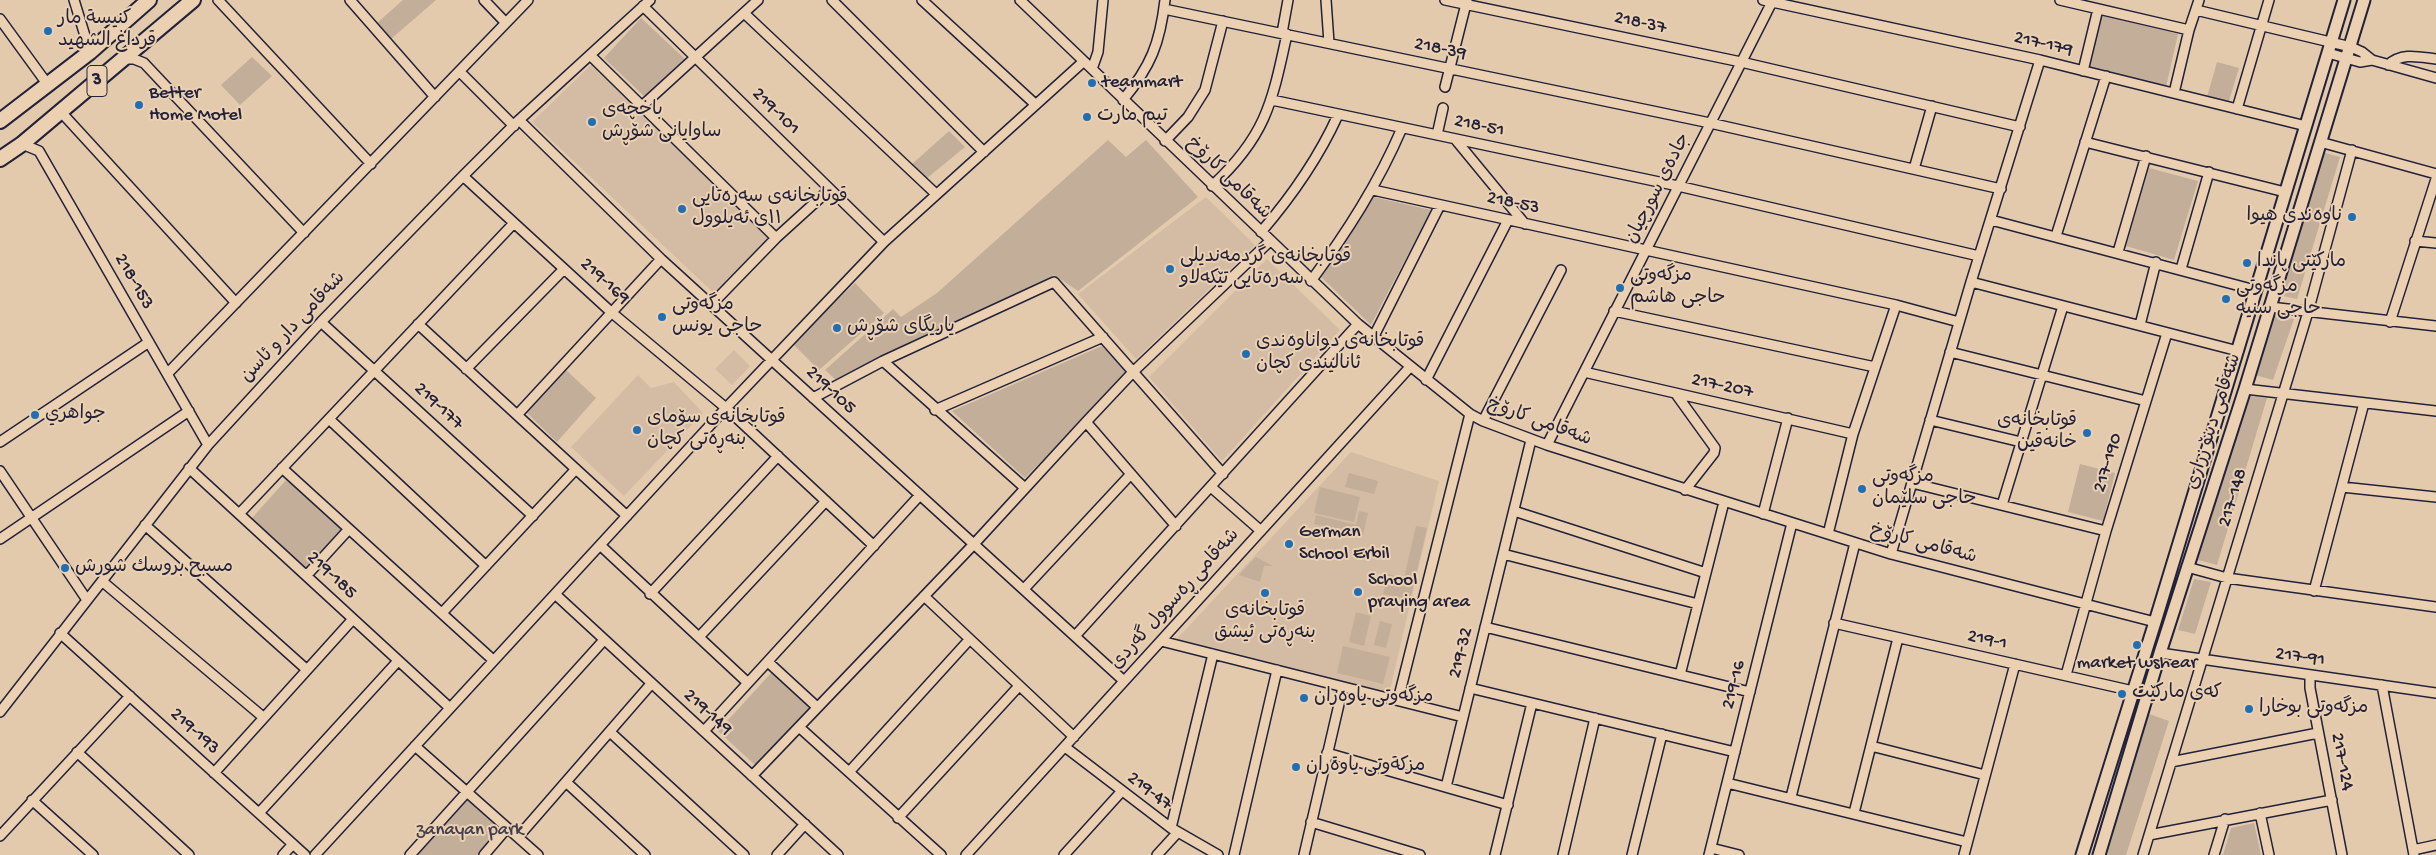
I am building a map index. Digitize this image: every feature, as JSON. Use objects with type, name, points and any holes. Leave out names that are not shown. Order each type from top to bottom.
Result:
[{"type":"highway","name":"3","points":[[0,121],[90,52],[148,0]]},
{"type":"highway","name":"3","points":[[0,159],[22,144],[125,59],[192,0]]},
{"type":"main road","name":"شەقامی دینۆ زراری","points":[[2082,855],[2155,622],[2344,0]]},
{"type":"main road","name":"شەقامی دینۆ زراری","points":[[2099,855],[2160,653],[2245,389],[2364,0]]},
{"type":"street","points":[[74,0],[90,52]]},
{"type":"street","points":[[218,0],[371,164]]},
{"type":"street","points":[[350,0],[435,97]]},
{"type":"street","points":[[484,0],[505,22]]},
{"type":"street","points":[[168,373],[528,0]]},
{"type":"street","points":[[642,106],[758,0]]},
{"type":"street","points":[[832,0],[984,152]]},
{"type":"street","points":[[922,0],[1035,104]]},
{"type":"street","name":"شەقامی کارۆخ","points":[[1020,0],[1029,4],[1083,62],[1311,281],[1373,338],[1470,414],[1531,440],[1891,554],[2155,622]]},
{"type":"street","points":[[1092,69],[1098,52],[1103,0]]},
{"type":"street","points":[[1212,186],[1242,156],[1254,138],[1272,100],[1288,0]]},
{"type":"street","points":[[1326,0],[1329,43]]},
{"type":"street","name":"218-37","points":[[1445,0],[1466,2],[1741,62],[2020,127]]},
{"type":"street","points":[[2060,0],[2189,30]]},
{"type":"street","points":[[2174,93],[2189,30],[2199,0]]},
{"type":"street","points":[[2237,109],[2269,0]]},
{"type":"street","name":"217-179","points":[[1769,1],[2040,60],[2306,126]]},
{"type":"street","name":"جادەی سورچیان","points":[[1547,445],[1741,62],[1769,1]]},
{"type":"street","points":[[1445,87],[1466,2]]},
{"type":"street","name":"شەقامی دار و ئاسن","points":[[0,712],[208,445],[321,322],[463,176],[516,123],[646,3]]},
{"type":"street","name":"219-101","points":[[646,3],[695,57],[884,242]]},
{"type":"street","points":[[1123,100],[1149,64],[1158,38],[1164,4]]},
{"type":"street","name":"218-39","points":[[1164,4],[1223,21],[1710,123],[2001,190]]},
{"type":"street","points":[[2083,71],[2098,9]]},
{"type":"street","points":[[2196,10],[2262,25],[2349,53],[2360,62],[2372,60],[2436,78]]},
{"type":"street","points":[[744,12],[936,194]]},
{"type":"street","points":[[0,19],[48,85]]},
{"type":"street","points":[[1166,141],[1188,117],[1202,94],[1223,21]]},
{"type":"street","points":[[590,55],[776,238]]},
{"type":"street","points":[[2388,64],[2395,58],[2408,56],[2436,59]]},
{"type":"street","points":[[125,59],[134,59],[144,63],[304,233]]},
{"type":"street","points":[[1891,554],[1971,282],[2040,60]]},
{"type":"street","points":[[315,855],[726,408],[884,242],[1083,62]]},
{"type":"street","name":"219-105","points":[[460,72],[660,259],[1124,681]]},
{"type":"street","points":[[2056,236],[2106,76]]},
{"type":"street","name":"218-51","points":[[1272,100],[1678,186],[1979,256]]},
{"type":"street","points":[[1914,170],[1932,106]]},
{"type":"street","points":[[1437,135],[1443,108]]},
{"type":"street","points":[[61,112],[236,303]]},
{"type":"street","points":[[1260,232],[1298,186],[1320,151],[1338,115]]},
{"type":"street","points":[[1311,281],[1351,225],[1373,190],[1402,128]]},
{"type":"street","points":[[1455,139],[1525,224]]},
{"type":"street","points":[[2085,142],[2285,192]]},
{"type":"street","points":[[2320,142],[2436,174]]},
{"type":"street","name":"218-153","points":[[22,144],[39,151],[208,445]]},
{"type":"street","name":"217-148","points":[[2143,855],[2308,312],[2352,150]]},
{"type":"street","points":[[2118,252],[2146,156]]},
{"type":"street","points":[[2181,269],[2210,172]]},
{"type":"street","name":"219-169","points":[[463,176],[611,312],[726,408],[874,546]]},
{"type":"street","points":[[2390,322],[2415,241],[2432,201],[2436,179]]},
{"type":"street","points":[[711,305],[776,238],[830,189]]},
{"type":"street","name":"218-53","points":[[1373,190],[1896,304],[1959,322]]},
{"type":"street","points":[[1373,338],[1440,205]]},
{"type":"street","points":[[1426,380],[1508,220]]},
{"type":"street","points":[[1991,220],[2156,262],[2255,290]]},
{"type":"street","points":[[239,514],[514,223]]},
{"type":"street","points":[[2415,241],[2436,243]]},
{"type":"street","points":[[752,776],[974,544],[1134,371],[1270,242]]},
{"type":"street","points":[[517,415],[660,259]]},
{"type":"street","points":[[2140,326],[2156,262]]},
{"type":"street","points":[[466,369],[564,269]]},
{"type":"street","points":[[1483,421],[1561,270]]},
{"type":"street","points":[[813,398],[883,361],[1054,282],[1223,474]]},
{"type":"street","points":[[1971,282],[2238,351]]},
{"type":"street","points":[[1828,534],[1853,434],[1896,304]]},
{"type":"street","points":[[2002,505],[2063,306]]},
{"type":"street","points":[[2270,306],[2390,322],[2436,326]]},
{"type":"street","points":[[1614,311],[1875,367]]},
{"type":"street","name":"219-177","points":[[321,322],[532,516]]},
{"type":"street","points":[[418,324],[627,516]]},
{"type":"street","points":[[1075,636],[1358,324]]},
{"type":"street","name":"217-190","points":[[2066,675],[2084,604],[2167,333]]},
{"type":"street","points":[[936,410],[1103,337]]},
{"type":"street","points":[[0,442],[149,342]]},
{"type":"street","points":[[1950,352],[2146,400]]},
{"type":"street","points":[[883,361],[1024,488]]},
{"type":"street","name":"شەقامی ڕەسوول گەردی","points":[[966,855],[1410,367]]},
{"type":"street","name":"217-207","points":[[1584,372],[1853,434]]},
{"type":"street","points":[[2245,389],[2436,411]]},
{"type":"street","points":[[1676,394],[1715,448],[1714,453],[1685,490]]},
{"type":"street","points":[[2314,591],[2364,403]]},
{"type":"street","points":[[0,539],[189,411]]},
{"type":"street","points":[[1398,700],[1470,414]]},
{"type":"street","points":[[1764,514],[1788,418]]},
{"type":"street","points":[[329,419],[486,566]]},
{"type":"street","points":[[1930,420],[2021,442]]},
{"type":"street","points":[[1086,422],[1176,526]]},
{"type":"street","name":"219-32","points":[[1446,787],[1531,440]]},
{"type":"street","points":[[650,594],[778,456]]},
{"type":"street","name":"219-185","points":[[189,468],[450,708]]},
{"type":"street","points":[[282,468],[493,660]]},
{"type":"street","points":[[442,614],[576,469]]},
{"type":"street","points":[[0,471],[87,600]]},
{"type":"street","points":[[1024,590],[1131,474]]},
{"type":"street","points":[[1912,483],[2106,531]]},
{"type":"street","points":[[1211,487],[1261,531]]},
{"type":"street","points":[[2342,487],[2436,497]]},
{"type":"street","points":[[704,732],[920,495]]},
{"type":"street","points":[[699,637],[826,501]]},
{"type":"street","points":[[1680,675],[1724,502]]},
{"type":"street","points":[[1514,511],[1706,573]]},
{"type":"street","name":"219-16","points":[[1710,852],[1792,523]]},
{"type":"street","points":[[145,525],[306,669]]},
{"type":"street","points":[[307,575],[349,529]]},
{"type":"street","points":[[1790,797],[1855,543]]},
{"type":"street","points":[[600,545],[650,594],[748,683]]},
{"type":"street","points":[[1503,554],[1698,604]]},
{"type":"street","points":[[2187,567],[2227,578],[2436,607]]},
{"type":"street","points":[[103,582],[263,717]]},
{"type":"street","name":"219-149","points":[[555,594],[838,855]]},
{"type":"street","points":[[924,596],[1074,737]]},
{"type":"street","points":[[214,773],[353,619]]},
{"type":"street","name":"219-1","points":[[1834,623],[2133,691]]},
{"type":"street","points":[[1485,627],[1750,692]]},
{"type":"street","name":"219-193","points":[[60,633],[305,855]]},
{"type":"street","points":[[1854,813],[1898,638]]},
{"type":"street","points":[[410,855],[468,793],[604,640]]},
{"type":"street","points":[[850,771],[969,640]]},
{"type":"street","points":[[1161,641],[1463,716]]},
{"type":"street","name":"217-91","points":[[2160,653],[2436,693]]},
{"type":"street","points":[[1157,855],[1174,830],[1213,654]]},
{"type":"street","points":[[259,813],[398,661]]},
{"type":"street","points":[[768,662],[817,707]]},
{"type":"street","points":[[1964,855],[2015,664]]},
{"type":"street","points":[[1234,855],[1277,670]]},
{"type":"street","name":"217-124","points":[[2310,676],[2310,688],[2318,733],[2342,855]]},
{"type":"street","points":[[518,837],[651,684]]},
{"type":"street","points":[[2382,685],[2414,852],[2436,845]]},
{"type":"street","points":[[898,818],[1019,686]]},
{"type":"street","points":[[1304,855],[1343,687]]},
{"type":"street","points":[[1470,688],[1735,752]]},
{"type":"street","points":[[0,836],[130,696]]},
{"type":"street","points":[[1495,855],[1532,703]]},
{"type":"street","points":[[1563,855],[1595,718]]},
{"type":"street","points":[[799,727],[941,855]]},
{"type":"street","points":[[610,732],[744,855]]},
{"type":"street","points":[[2171,762],[2318,733]]},
{"type":"street","points":[[1632,855],[1662,734]]},
{"type":"street","points":[[415,746],[538,855]]},
{"type":"street","points":[[1871,746],[1985,776]]},
{"type":"street","name":"219-47","points":[[1065,747],[1121,792],[1174,830],[1218,855]]},
{"type":"street","points":[[78,752],[189,855]]},
{"type":"street","points":[[1327,753],[1508,805]]},
{"type":"street","points":[[566,782],[645,855]]},
{"type":"street","points":[[1727,783],[1968,842]]},
{"type":"street","points":[[1064,855],[1121,792]]},
{"type":"street","points":[[32,800],[93,855]]},
{"type":"street","points":[[2149,835],[2332,800]]},
{"type":"street","points":[[2260,813],[2269,855]]},
{"type":"street","points":[[2214,855],[2225,819]]},
{"type":"street","points":[[1311,822],[1420,855]]},
{"type":"street","points":[[777,855],[804,824]]},
{"type":"street","points":[[484,855],[507,828]]},
{"type":"street","points":[[283,855],[293,844]]},
{"type":"street","points":[[1710,852],[1739,855]]},
{"type":"shaded area","name":"قوتابخانەی سەرەتایی ١١ی ئەیلوول","points":[[592,64],[770,238],[716,295],[532,122]]},
{"type":"shaded area","name":"قوتابخانەی گردمەندیلی سەرەتایی تێكەلاو","points":[[1206,197],[1255,245],[1136,359],[1078,294]]},
{"type":"shaded area","name":"قوتابخانەی دواناوەندی ئانالیندی كچان","points":[[1267,259],[1340,330],[1222,461],[1149,377]]},
{"type":"shaded area","points":[[734,350],[750,366],[732,385],[715,369]]},
{"type":"shaded area","name":"قوتابخانەی سۆمای بنەڕەتی کچان","points":[[638,375],[651,388],[674,382],[703,413],[624,496],[571,447]]},
{"type":"shaded area","points":[[1351,452],[1439,481],[1389,694],[1175,641]]},
{"type":"green space","points":[[403,0],[436,0],[391,39],[377,23]]},
{"type":"green space","points":[[2102,15],[2178,34],[2166,87],[2089,68]]},
{"type":"green space","points":[[641,18],[685,59],[647,99],[604,58]]},
{"type":"green space","points":[[252,57],[272,76],[240,105],[221,85]]},
{"type":"green space","points":[[2217,62],[2239,68],[2229,101],[2207,97]]},
{"type":"green space","points":[[949,131],[965,147],[926,179],[911,165]]},
{"type":"green space","points":[[1108,140],[1126,157],[1146,140],[1198,197],[1078,291],[1054,275],[837,381],[825,370],[893,309],[901,317],[937,293]]},
{"type":"green space","points":[[2322,152],[2340,157],[2297,299],[2279,295]]},
{"type":"green space","points":[[2149,168],[2198,181],[2174,260],[2126,246]]},
{"type":"green space","points":[[1373,197],[1431,210],[1371,325],[1319,275]]},
{"type":"green space","name":"یاریگای شۆڕش","points":[[855,283],[884,313],[819,370],[792,343]]},
{"type":"green space","points":[[2274,316],[2294,319],[2273,380],[2255,375]]},
{"type":"green space","points":[[1102,346],[1128,373],[1025,478],[952,411]]},
{"type":"green space","points":[[566,370],[596,398],[557,442],[526,412]]},
{"type":"green space","points":[[2247,396],[2267,398],[2217,565],[2198,560]]},
{"type":"green space","points":[[2080,464],[2115,473],[2103,521],[2068,512]]},
{"type":"green space","points":[[1349,473],[1378,481],[1374,494],[1345,487]]},
{"type":"green space","points":[[287,479],[343,529],[307,569],[251,519]]},
{"type":"green space","points":[[1320,487],[1360,497],[1354,522],[1314,513]]},
{"type":"green space","points":[[1359,511],[1368,513],[1363,535],[1314,524],[1316,515],[1356,525]]},
{"type":"green space","points":[[1416,526],[1427,528],[1410,600],[1383,594],[1388,574],[1404,578]]},
{"type":"green space","points":[[1256,557],[1273,566],[1264,566],[1260,582],[1239,575]]},
{"type":"green space","points":[[2194,579],[2211,582],[2195,634],[2178,630]]},
{"type":"green space","points":[[1356,612],[1371,616],[1364,646],[1349,642]]},
{"type":"green space","points":[[1380,621],[1392,624],[1386,648],[1374,645]]},
{"type":"green space","points":[[1343,646],[1390,657],[1383,684],[1337,673]]},
{"type":"green space","points":[[772,672],[810,707],[755,765],[718,731]]},
{"type":"green space","points":[[2149,714],[2169,721],[2126,855],[2107,855]]},
{"type":"green space","name":"zanayan park","points":[[467,798],[502,828],[480,855],[414,855]]},
{"type":"green space","points":[[2254,823],[2261,855],[2223,855],[2231,828]]},
{"type":"place","name":"كنيسة مار قرداغ الشهيد","points":[[48,31]]},
{"type":"place","name":"teammart","points":[[1092,83]]},
{"type":"place","name":"Better Home Motel","points":[[139,105]]},
{"type":"place","name":"تيم مارت","points":[[1087,117]]},
{"type":"place","name":"باخچەی ساوایانی شۆڕش","points":[[592,122]]},
{"type":"place","name":"قوتابخانەی سەرەتایی ١١ی ئەیلوول","points":[[682,209]]},
{"type":"place","name":"ناوەندی هیوا","points":[[2352,217]]},
{"type":"place","name":"مارکێتی پاندا","points":[[2247,263]]},
{"type":"place","name":"قوتابخانەی گردمەندیلی سەرەتایی تێكەلاو","points":[[1170,269]]},
{"type":"place","name":"مزگەوتی حاجی هاشم","points":[[1620,288]]},
{"type":"place","name":"مزگەوتی حاجی سنیە","points":[[2226,299]]},
{"type":"place","name":"مزگەوتی حاجی یونس","points":[[662,317]]},
{"type":"place","name":"یاریگای شۆڕش","points":[[837,328]]},
{"type":"place","name":"قوتابخانەی دواناوەندی ئانالیندی كچان","points":[[1246,354]]},
{"type":"place","name":"جواهري","points":[[35,415]]},
{"type":"place","name":"قوتابخانەی سۆمای بنەڕەتی کچان","points":[[637,430]]},
{"type":"place","name":"قوتابخانەی خانەقین","points":[[2087,433]]},
{"type":"place","name":"مزگەوتی حاجی سلێمان","points":[[1862,489]]},
{"type":"place","name":"German School Erbil","points":[[1289,544]]},
{"type":"place","name":"مسبح بروسك شورش","points":[[65,568]]},
{"type":"place","name":"School praying area","points":[[1358,592]]},
{"type":"place","name":"قوتابخانەی بنەڕەتی ئیشق","points":[[1265,593]]},
{"type":"place","name":"market wshear","points":[[2137,645]]},
{"type":"place","name":"کەی مارکێت","points":[[2122,694]]},
{"type":"place","name":"مزگەوتی یاوەران","points":[[1304,698]]},
{"type":"place","name":"مزگەوتی بوخارا","points":[[2249,709]]},
{"type":"place","name":"مزكةوتى ياوةران","points":[[1296,767]]}]
